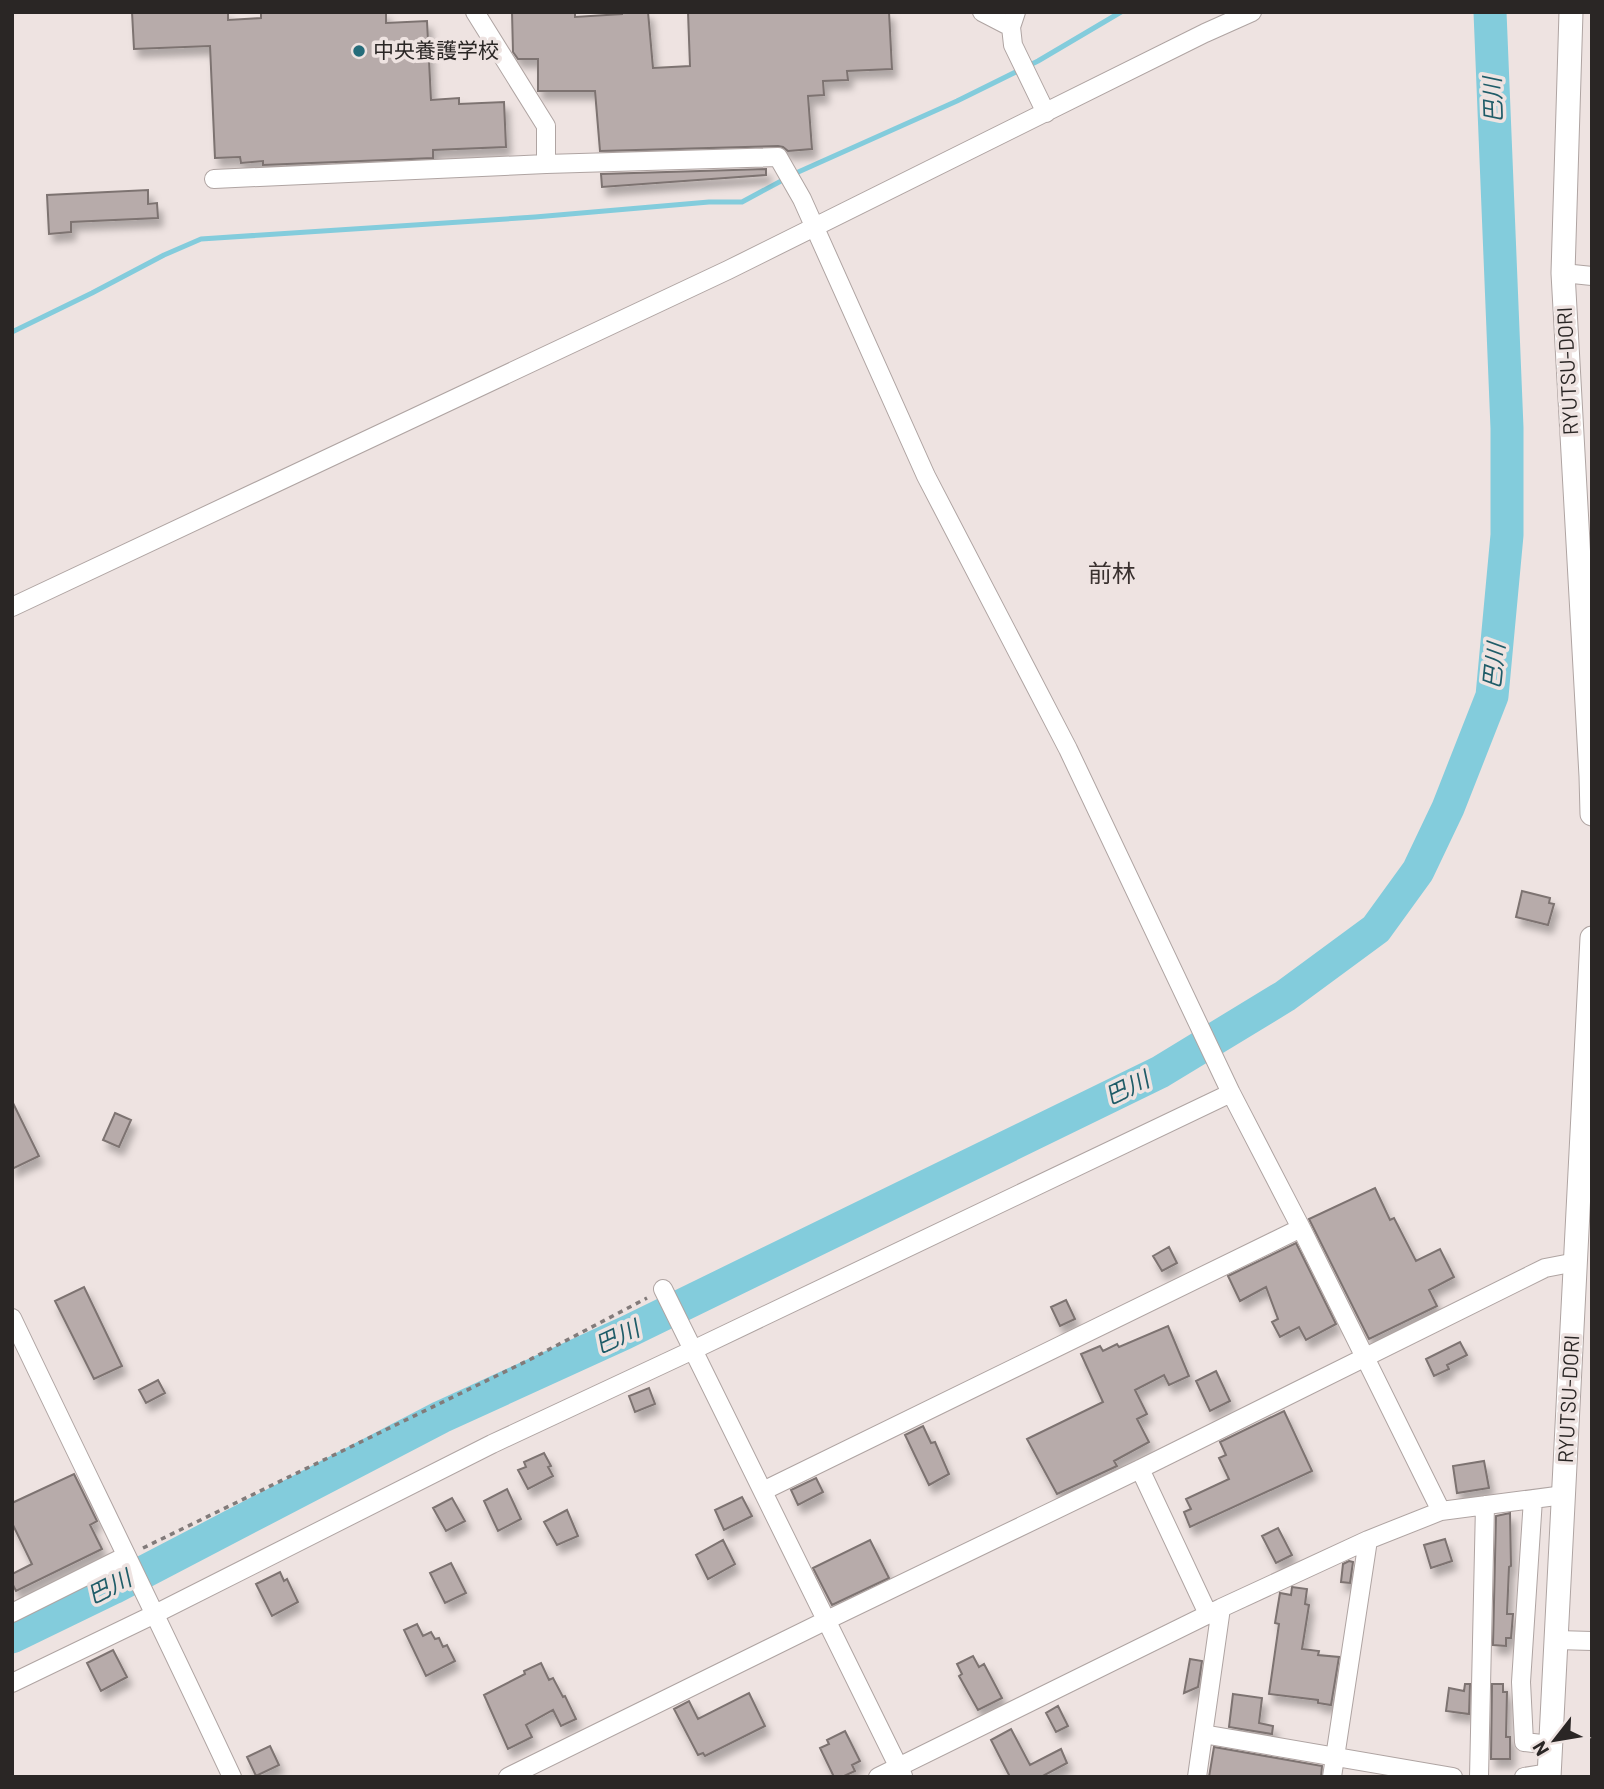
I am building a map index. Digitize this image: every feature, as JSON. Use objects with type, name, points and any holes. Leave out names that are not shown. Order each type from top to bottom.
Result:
[{"type":"main road","name":"RYUTSU-DORI","points":[[1572,12],[1563,273],[1584,498],[1592,814]]},
{"type":"main road","name":"RYUTSU-DORI","points":[[1549,1775],[1576,1262],[1584,1230],[1592,938]]},
{"type":"street","points":[[475,12],[546,126],[546,164]]},
{"type":"street","points":[[982,12],[1013,28],[1031,86],[1045,113]]},
{"type":"street","points":[[12,607],[572,344],[1252,12]]},
{"type":"street","points":[[214,179],[778,157],[802,199],[926,475],[1068,749],[1231,1093],[1441,1511]]},
{"type":"street","points":[[1563,273],[1592,276]]},
{"type":"street","points":[[12,1683],[492,1444],[1231,1093]]},
{"type":"street","points":[[762,1491],[1301,1228]]},
{"type":"street","points":[[509,1777],[1545,1268],[1576,1262]]},
{"type":"street","points":[[663,1289],[901,1772]]},
{"type":"street","points":[[12,1318],[232,1777]]},
{"type":"street","points":[[1140,1469],[1214,1611],[1197,1777]]},
{"type":"street","points":[[878,1777],[901,1772],[1214,1611],[1368,1540],[1441,1511],[1564,1495]]},
{"type":"street","points":[[1533,1499],[1521,1682],[1524,1742],[1550,1745]]},
{"type":"street","points":[[1479,1777],[1485,1505]]},
{"type":"street","points":[[1332,1777],[1368,1540]]},
{"type":"street","points":[[12,1613],[126,1556]]},
{"type":"street","points":[[1557,1640],[1592,1642]]},
{"type":"street","points":[[1203,1734],[1453,1777]]},
{"type":"street","points":[[1524,1777],[1549,1775]]},
{"type":"path","points":[[126,1556],[529,1360],[663,1289]]},
{"type":"building","points":[[132,12],[228,12],[228,20],[261,18],[261,12],[386,12],[386,23],[427,21],[431,100],[459,98],[459,104],[504,102],[506,147],[433,150],[433,158],[263,165],[263,161],[241,163],[240,157],[215,158],[210,46],[134,49]]},
{"type":"building","points":[[512,12],[575,12],[575,17],[648,12],[653,68],[690,66],[688,12],[889,12],[892,69],[847,71],[848,80],[823,81],[824,95],[808,96],[812,149],[788,151],[778,146],[600,151],[595,91],[538,91],[538,59],[518,59],[513,52]]},
{"type":"building","points":[[766,169],[766,175],[602,187],[601,174]]},
{"type":"building","points":[[148,190],[148,204],[157,203],[158,218],[71,222],[71,232],[49,234],[47,195]]},
{"type":"building","points":[[1522,891],[1550,898],[1549,903],[1554,904],[1548,925],[1516,917]]},
{"type":"building","points":[[12,1101],[39,1156],[12,1169]]},
{"type":"building","points":[[115,1113],[131,1120],[119,1147],[103,1140]]},
{"type":"building","points":[[1375,1188],[1390,1220],[1394,1218],[1416,1261],[1440,1249],[1454,1277],[1429,1290],[1437,1306],[1369,1339],[1309,1219]]},
{"type":"building","points":[[1296,1243],[1336,1324],[1306,1340],[1299,1327],[1280,1337],[1272,1322],[1278,1319],[1266,1287],[1240,1301],[1228,1276]]},
{"type":"building","points":[[1169,1247],[1177,1263],[1162,1271],[1153,1256]]},
{"type":"building","points":[[84,1287],[122,1366],[94,1379],[55,1301]]},
{"type":"building","points":[[1066,1300],[1075,1319],[1060,1326],[1051,1307]]},
{"type":"building","points":[[1168,1326],[1189,1376],[1169,1385],[1164,1375],[1135,1390],[1147,1414],[1137,1419],[1149,1442],[1114,1461],[1117,1466],[1057,1494],[1027,1439],[1103,1402],[1081,1354],[1100,1346],[1103,1351],[1117,1344],[1119,1347]]},
{"type":"building","points":[[1460,1342],[1467,1355],[1447,1365],[1449,1369],[1434,1376],[1426,1359]]},
{"type":"building","points":[[1216,1371],[1230,1401],[1210,1411],[1196,1381]]},
{"type":"building","points":[[158,1380],[165,1393],[146,1403],[139,1390]]},
{"type":"building","points":[[649,1388],[655,1404],[635,1412],[629,1396]]},
{"type":"building","points":[[1284,1411],[1312,1471],[1190,1527],[1184,1512],[1191,1509],[1186,1499],[1229,1479],[1219,1458],[1226,1455],[1220,1442]]},
{"type":"building","points":[[923,1426],[931,1443],[935,1442],[949,1474],[929,1485],[905,1435]]},
{"type":"building","points":[[544,1453],[553,1476],[528,1489],[518,1470],[526,1467],[524,1462]]},
{"type":"building","points":[[1484,1461],[1489,1488],[1457,1493],[1453,1466]]},
{"type":"building","points":[[74,1474],[97,1521],[90,1525],[102,1549],[16,1591],[12,1574],[32,1564],[12,1523],[12,1503]]},
{"type":"building","points":[[816,1478],[823,1492],[798,1505],[791,1490]]},
{"type":"building","points":[[507,1489],[521,1519],[498,1531],[484,1501]]},
{"type":"building","points":[[742,1497],[752,1516],[724,1530],[715,1510]]},
{"type":"building","points":[[452,1498],[465,1521],[446,1531],[433,1508]]},
{"type":"building","points":[[567,1510],[578,1536],[557,1545],[544,1522]]},
{"type":"building","points":[[1510,1513],[1511,1566],[1507,1614],[1513,1614],[1511,1638],[1506,1638],[1506,1646],[1493,1645],[1496,1516]]},
{"type":"building","points":[[1278,1528],[1292,1555],[1276,1563],[1262,1536]]},
{"type":"building","points":[[1445,1539],[1452,1561],[1431,1568],[1424,1545]]},
{"type":"building","points":[[723,1540],[735,1564],[708,1579],[696,1555]]},
{"type":"building","points":[[870,1540],[889,1578],[832,1605],[813,1568]]},
{"type":"building","points":[[1353,1562],[1350,1583],[1341,1582],[1343,1564]]},
{"type":"building","points":[[451,1563],[466,1593],[445,1603],[430,1573]]},
{"type":"building","points":[[280,1572],[284,1581],[287,1579],[298,1602],[272,1616],[256,1584]]},
{"type":"building","points":[[1292,1587],[1307,1589],[1305,1604],[1309,1605],[1302,1649],[1319,1651],[1318,1655],[1339,1657],[1331,1705],[1318,1703],[1318,1700],[1269,1694],[1279,1624],[1275,1623],[1280,1593],[1291,1595]]},
{"type":"building","points":[[417,1624],[423,1636],[431,1632],[435,1639],[439,1638],[443,1647],[447,1645],[455,1661],[426,1676],[404,1630]]},
{"type":"building","points":[[113,1650],[127,1677],[101,1691],[87,1663]]},
{"type":"building","points":[[973,1656],[979,1667],[984,1664],[1002,1698],[978,1710],[959,1676],[962,1674],[957,1664]]},
{"type":"building","points":[[1190,1659],[1202,1661],[1198,1687],[1184,1693]]},
{"type":"building","points":[[541,1663],[549,1680],[553,1678],[563,1697],[565,1696],[576,1719],[561,1726],[553,1710],[526,1725],[532,1737],[508,1749],[484,1695]]},
{"type":"building","points":[[1465,1684],[1470,1684],[1469,1714],[1446,1711],[1449,1688],[1464,1691]]},
{"type":"building","points":[[1492,1684],[1503,1684],[1503,1692],[1507,1692],[1506,1737],[1510,1737],[1510,1759],[1491,1759]]},
{"type":"building","points":[[749,1693],[765,1726],[705,1756],[703,1753],[698,1755],[674,1709],[689,1701],[698,1719]]},
{"type":"building","points":[[1233,1694],[1262,1698],[1259,1723],[1273,1726],[1272,1734],[1229,1727]]},
{"type":"building","points":[[1058,1706],[1068,1726],[1056,1732],[1046,1713]]},
{"type":"building","points":[[1011,1729],[1030,1765],[1061,1749],[1067,1763],[1041,1777],[1006,1777],[1009,1775],[991,1740]]},
{"type":"building","points":[[845,1731],[860,1761],[852,1765],[855,1771],[842,1777],[834,1777],[820,1748],[829,1744],[827,1740]]},
{"type":"building","points":[[270,1746],[279,1765],[256,1776],[247,1757]]},
{"type":"building","points":[[1214,1747],[1322,1766],[1321,1777],[1209,1777]]},
{"type":"waterway","points":[[12,332],[201,239],[535,217],[709,202],[742,202],[796,173],[957,101],[1038,61],[1121,12]]},
{"type":"waterway","name":"巴川","points":[[12,1637],[113,1588],[441,1417],[625,1333],[1160,1072],[1285,996],[1376,929],[1418,871],[1448,808],[1492,696],[1507,535],[1507,428],[1490,12]]},
{"type":"place","name":"中央養護学校","points":[[359,51]]},
{"type":"district","name":"前林","points":[[1112,574]]}]
